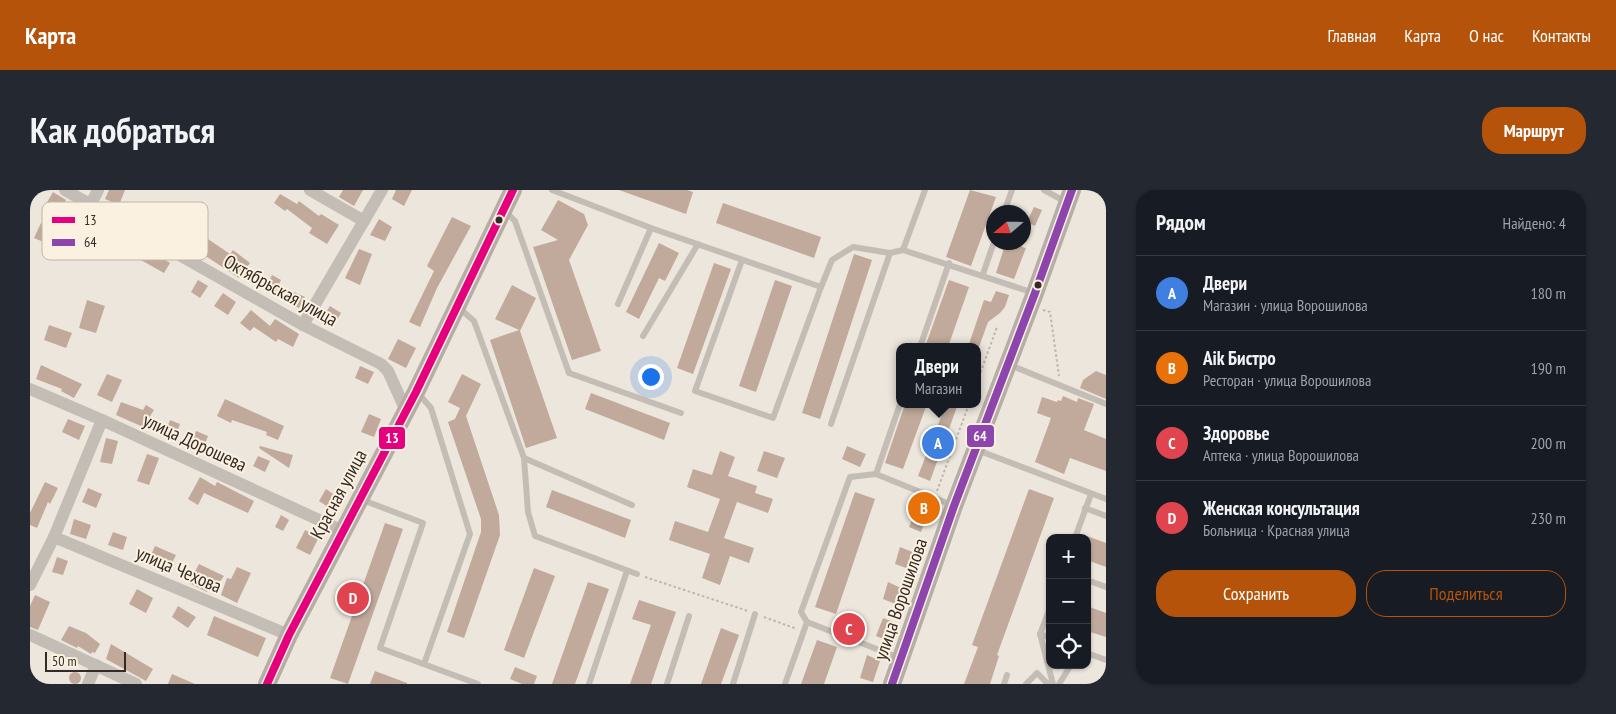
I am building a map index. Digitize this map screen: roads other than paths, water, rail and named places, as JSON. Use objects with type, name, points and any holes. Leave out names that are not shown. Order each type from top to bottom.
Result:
[{"type":"street","name":"Октябрьская улица","points":[[65,190],[87,202]]},
{"type":"street","points":[[92,202],[98,190]]},
{"type":"street","points":[[310,190],[364,221]]},
{"type":"street","points":[[304,325],[382,190]]},
{"type":"street","name":"Красная улица","points":[[267,684],[289,635],[416,392],[513,190]]},
{"type":"street","name":"улица Ворошилова","points":[[892,684],[954,506],[1035,293],[1069,196]]},
{"type":"street","name":"Октябрьская улица","points":[[190,260],[304,325],[385,367],[406,411]]},
{"type":"street","name":"улица Дорошева","points":[[30,389],[102,420],[343,531]]},
{"type":"street","points":[[30,585],[54,537],[102,420]]},
{"type":"street","name":"улица Чехова","points":[[54,537],[289,635]]},
{"type":"street","points":[[30,636],[136,684]]},
{"type":"street","points":[[88,684],[96,665]]},
{"type":"lane","points":[[552,190],[651,228],[821,287]]},
{"type":"lane","points":[[903,250],[925,190]]},
{"type":"lane","points":[[1007,205],[1012,190]]},
{"type":"lane","points":[[1044,190],[1069,196]]},
{"type":"lane","points":[[503,209],[515,221],[569,373],[681,413]]},
{"type":"lane","points":[[618,304],[651,228]]},
{"type":"lane","points":[[643,336],[698,244]]},
{"type":"lane","points":[[742,260],[695,391],[773,418],[832,260],[853,247],[890,253],[903,250],[983,274],[1035,293]]},
{"type":"lane","points":[[983,274],[991,250]]},
{"type":"lane","points":[[831,424],[890,253]]},
{"type":"lane","points":[[921,343],[949,264]]},
{"type":"lane","points":[[457,305],[474,321],[524,458],[528,512],[535,536],[637,574]]},
{"type":"lane","points":[[1008,365],[1060,384],[1106,404]]},
{"type":"lane","points":[[416,392],[430,408],[470,534],[424,664]]},
{"type":"lane","points":[[876,474],[899,408]]},
{"type":"lane","points":[[976,449],[1091,494],[1106,498]]},
{"type":"lane","points":[[524,458],[632,505]]},
{"type":"lane","points":[[902,658],[807,622],[801,612],[850,478],[876,474],[954,506]]},
{"type":"lane","points":[[1076,534],[1091,494]]},
{"type":"lane","points":[[360,499],[423,523],[380,648],[478,684]]},
{"type":"lane","points":[[1085,508],[1106,516]]},
{"type":"lane","points":[[590,684],[627,571]]},
{"type":"lane","points":[[1091,581],[1106,587]]},
{"type":"lane","points":[[733,684],[754,614]]},
{"type":"lane","points":[[668,684],[689,616]]},
{"type":"lane","points":[[1046,618],[1040,634],[1053,684]]},
{"type":"lane","points":[[786,684],[807,622]]},
{"type":"lane","points":[[1040,634],[1046,636]]},
{"type":"lane","points":[[1091,654],[1106,660]]},
{"type":"lane","points":[[1059,684],[1068,669]]},
{"type":"lane","points":[[1026,684],[1037,673],[1048,684]]},
{"type":"lane","points":[[1004,684],[1007,674]]},
{"type":"place","name":"Двери","points":[[938,443]]},
{"type":"place","name":"Aik Бистро","points":[[924,508]]},
{"type":"place","name":"Женская консультация","points":[[353,598]]},
{"type":"place","name":"Здоровье","points":[[849,629]]}]
